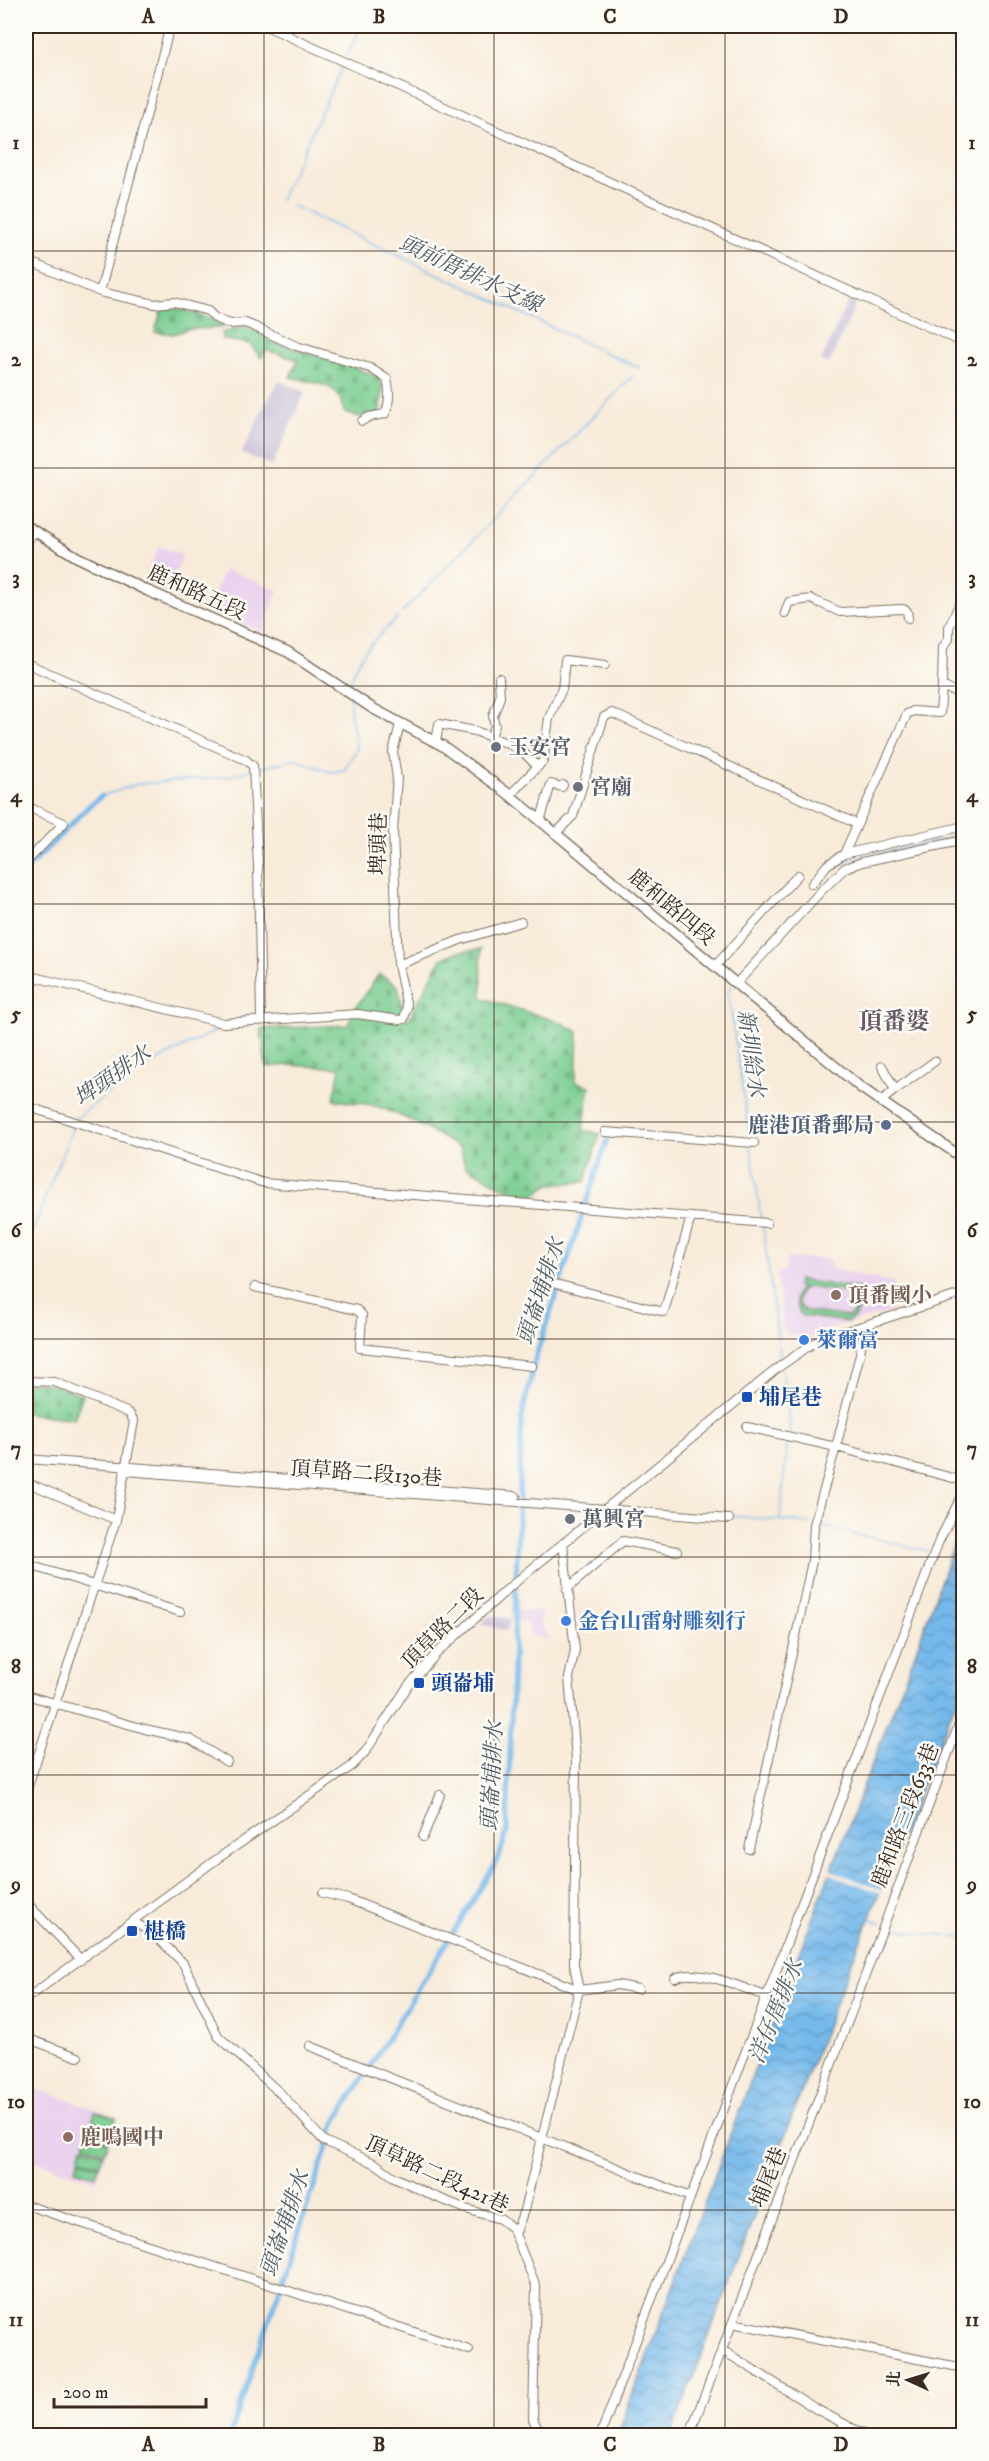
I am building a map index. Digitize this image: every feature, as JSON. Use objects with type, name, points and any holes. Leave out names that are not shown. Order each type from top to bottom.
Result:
[{"type":"main road","name":"鹿和路五段","points":[[29,528],[77,557],[148,591],[288,652],[349,693]]},
{"type":"main road","name":"鹿和路四段","points":[[349,693],[400,724],[436,742],[482,773],[880,1102],[963,1159]]},
{"type":"street","points":[[100,292],[170,26]]},
{"type":"street","points":[[266,26],[963,343]]},
{"type":"street","points":[[26,260],[100,292],[155,304],[174,303],[208,311],[215,318],[230,324],[244,323],[296,346],[370,368],[387,379],[388,404],[385,414],[362,421]]},
{"type":"street","points":[[26,546],[29,528]]},
{"type":"street","points":[[844,854],[907,714],[913,711],[940,713],[943,647],[949,639],[949,627],[963,594]]},
{"type":"street","points":[[785,613],[789,602],[811,599],[840,612],[903,609],[907,611],[908,618]]},
{"type":"street","points":[[510,795],[543,761],[549,718],[562,689],[565,660],[605,665]]},
{"type":"street","points":[[26,663],[246,760],[253,766],[258,867],[261,1019],[223,1023],[26,975]]},
{"type":"street","points":[[490,738],[495,726],[493,716],[500,697],[499,678]]},
{"type":"street","points":[[942,686],[963,696]]},
{"type":"street","points":[[555,834],[573,816],[604,717],[612,713],[858,824]]},
{"type":"street","name":"埤頭巷","points":[[261,1019],[357,1014],[404,1019],[407,1007],[398,965],[393,831],[397,778],[393,752],[400,724]]},
{"type":"street","points":[[436,742],[439,724],[475,731],[524,753],[538,767]]},
{"type":"street","points":[[540,822],[551,784],[562,787],[562,785]]},
{"type":"street","points":[[26,806],[64,823],[26,862]]},
{"type":"street","points":[[812,884],[827,865],[844,854],[963,826]]},
{"type":"street","points":[[736,984],[845,868],[862,862],[963,840]]},
{"type":"street","points":[[715,966],[798,875]]},
{"type":"street","points":[[398,965],[460,940],[521,922]]},
{"type":"street","points":[[880,1102],[935,1061]]},
{"type":"street","points":[[882,1066],[895,1090]]},
{"type":"street","points":[[26,1106],[264,1183],[767,1223]]},
{"type":"street","points":[[605,1132],[753,1143]]},
{"type":"street","points":[[559,1285],[664,1312],[691,1217]]},
{"type":"street","points":[[255,1287],[357,1310],[362,1315],[360,1348],[532,1366]]},
{"type":"street","name":"頂草路二段","points":[[26,2000],[216,1859],[352,1766],[366,1751],[408,1686],[436,1654],[512,1585],[785,1363],[818,1340],[963,1293]]},
{"type":"street","points":[[749,1849],[812,1561],[814,1524],[860,1354],[864,1326]]},
{"type":"street","points":[[26,1381],[55,1382],[129,1413],[134,1421],[116,1520],[26,1792]]},
{"type":"street","points":[[747,1427],[836,1447],[963,1481]]},
{"type":"street","points":[[26,1459],[126,1469],[516,1496]]},
{"type":"street","name":"頂草路二段130巷","points":[[126,1469],[729,1519]]},
{"type":"street","points":[[26,1482],[116,1520]]},
{"type":"street","points":[[600,2436],[939,1541],[963,1491]]},
{"type":"street","points":[[567,1589],[623,1541],[677,1551]]},
{"type":"street","points":[[515,2235],[579,1990],[574,1965],[576,1759],[570,1678],[575,1650],[563,1543]]},
{"type":"street","points":[[26,1564],[180,1612]]},
{"type":"street","points":[[26,1695],[145,1729],[190,1739],[226,1762]]},
{"type":"street","name":"鹿和路三段633巷","points":[[881,1932],[963,1711]]},
{"type":"street","points":[[423,1837],[440,1795]]},
{"type":"street","points":[[323,1893],[348,1899],[579,1990],[618,1985],[638,1989]]},
{"type":"street","points":[[26,1902],[81,1960]]},
{"type":"street","points":[[26,1909],[36,1913]]},
{"type":"street","name":"頂草路二段421巷","points":[[133,1922],[152,1932],[183,1963],[218,2036],[281,2094],[327,2143],[376,2164],[394,2177],[431,2195],[500,2219],[513,2229],[536,2286],[533,2419],[541,2436]]},
{"type":"street","name":"埔尾巷","points":[[688,2436],[881,1932]]},
{"type":"street","points":[[675,1978],[680,1976],[708,1977],[765,1996]]},
{"type":"street","points":[[26,2038],[78,2057]]},
{"type":"street","points":[[310,2046],[690,2197]]},
{"type":"street","points":[[26,2205],[469,2350]]},
{"type":"street","points":[[732,2323],[963,2368]]},
{"type":"street","points":[[722,2350],[818,2410],[867,2436]]},
{"type":"shaded area","points":[[852,292],[860,295],[829,364],[821,361]]},
{"type":"shaded area","points":[[279,381],[305,392],[272,466],[242,453]]},
{"type":"shaded area","points":[[159,546],[183,556],[166,593],[143,582]]},
{"type":"shaded area","points":[[224,569],[278,590],[263,633],[209,608]]},
{"type":"shaded area","name":"頂番國小","points":[[786,1258],[830,1259],[831,1269],[895,1283],[891,1312],[837,1326],[811,1338],[784,1333],[776,1273],[785,1271]]},
{"type":"shaded area","points":[[514,1610],[542,1612],[539,1622],[551,1640],[530,1635],[528,1624],[517,1622]]},
{"type":"shaded area","points":[[489,1616],[511,1619],[507,1631],[481,1624]]},
{"type":"shaded area","name":"鹿鳴國中","points":[[26,2085],[118,2117],[96,2181],[26,2158]]},
{"type":"green space","points":[[162,308],[201,315],[223,325],[222,328],[189,329],[173,334],[155,332]]},
{"type":"green space","points":[[243,326],[259,332],[273,342],[357,368],[378,377],[383,387],[380,413],[361,417],[345,413],[340,398],[331,388],[290,377],[298,360],[266,350],[261,358],[250,344],[222,339],[222,333]]},
{"type":"green space","points":[[481,949],[482,998],[560,1022],[578,1032],[576,1082],[590,1086],[583,1130],[600,1134],[585,1182],[550,1184],[534,1195],[514,1193],[465,1166],[460,1148],[419,1125],[375,1106],[334,1099],[340,1068],[290,1065],[266,1067],[261,1029],[348,1025],[353,1011],[379,974],[398,986],[403,1008],[399,1017],[408,1020],[441,959],[457,952]]},
{"type":"green space","points":[[798,1280],[862,1289],[862,1294],[858,1294],[857,1313],[848,1322],[802,1316],[795,1301],[796,1294],[801,1287],[797,1286]],"holes":[[[807,1287],[852,1293],[856,1306],[854,1312],[848,1317],[805,1311],[798,1304],[799,1294]]]},
{"type":"green space","points":[[26,1383],[48,1383],[83,1395],[74,1419],[26,1413]]},
{"type":"green space","points":[[95,2111],[116,2118],[112,2128],[92,2121]]},
{"type":"green space","points":[[91,2123],[111,2130],[108,2140],[87,2133]]},
{"type":"green space","points":[[87,2135],[108,2142],[104,2152],[84,2145]]},
{"type":"green space","points":[[82,2147],[103,2154],[100,2164],[79,2158]]},
{"type":"green space","points":[[79,2159],[99,2166],[96,2176],[75,2170]]},
{"type":"water","points":[[963,1518],[963,1684],[831,2014],[671,2435],[617,2436],[785,1989],[914,1656]]},
{"type":"pier","points":[[828,1869],[882,1890],[881,1893],[827,1873]]},
{"type":"waterway","name":"頭前厝排水支線","points":[[347,56],[361,26]]},
{"type":"waterway","name":"頭前厝排水支線","points":[[280,200],[343,65]]},
{"type":"waterway","name":"頭前厝排水支線","points":[[290,205],[639,368]]},
{"type":"waterway","name":"頭前厝排水支線","points":[[402,613],[632,377]]},
{"type":"waterway","name":"頭前厝排水支線","points":[[350,689],[355,667],[367,649],[398,617]]},
{"type":"waterway","name":"頭前厝排水支線","points":[[256,769],[295,759],[330,772],[344,770],[357,749],[350,711],[350,697]]},
{"type":"waterway","name":"頭前厝排水支線","points":[[102,796],[138,784],[225,777],[251,770]]},
{"type":"waterway","points":[[26,870],[91,804],[102,796]]},
{"type":"waterway","name":"新圳給水","points":[[843,865],[849,860],[964,835]]},
{"type":"waterway","name":"新圳給水","points":[[736,978],[742,968],[791,918]]},
{"type":"waterway","name":"新圳給水","points":[[732,985],[728,991],[750,1139]]},
{"type":"waterway","name":"埤頭排水","points":[[75,1119],[137,1071],[223,1027]]},
{"type":"waterway","name":"埤頭排水","points":[[26,1247],[74,1124]]},
{"type":"waterway","name":"頭崙埔排水","points":[[230,2436],[336,2121],[481,1888],[499,1857],[507,1832],[522,1417],[535,1359],[607,1140]]},
{"type":"waterway","name":"新圳給水","points":[[751,1147],[761,1219]]},
{"type":"waterway","name":"新圳給水","points":[[763,1227],[781,1362]]},
{"type":"waterway","name":"新圳給水","points":[[782,1370],[790,1425],[789,1433]]},
{"type":"waterway","name":"新圳給水","points":[[780,1519],[788,1438]]},
{"type":"waterway","points":[[731,1516],[810,1523]]},
{"type":"waterway","points":[[820,1526],[928,1551]]},
{"type":"waterway","points":[[868,1918],[881,1923]]},
{"type":"waterway","points":[[888,1925],[916,1933],[964,1937]]},
{"type":"place","name":"玉安宮","points":[[496,747]]},
{"type":"place","name":"宮廟","points":[[578,787]]},
{"type":"place","name":"鹿港頂番郵局","points":[[886,1125]]},
{"type":"place","name":"頂番國小","points":[[836,1295]]},
{"type":"place","name":"萊爾富","points":[[804,1340]]},
{"type":"place","name":"埔尾巷","points":[[747,1397]]},
{"type":"place","name":"萬興宮","points":[[570,1519]]},
{"type":"place","name":"金台山雷射雕刻行","points":[[566,1621]]},
{"type":"place","name":"頭崙埔","points":[[419,1683]]},
{"type":"place","name":"椹橋","points":[[132,1931]]},
{"type":"place","name":"鹿鳴國中","points":[[68,2137]]},
{"type":"district","name":"頂番婆","points":[[894,1021]]},
{"type":"water label","name":"洋仔厝排水","points":[[775,2011]]}]
